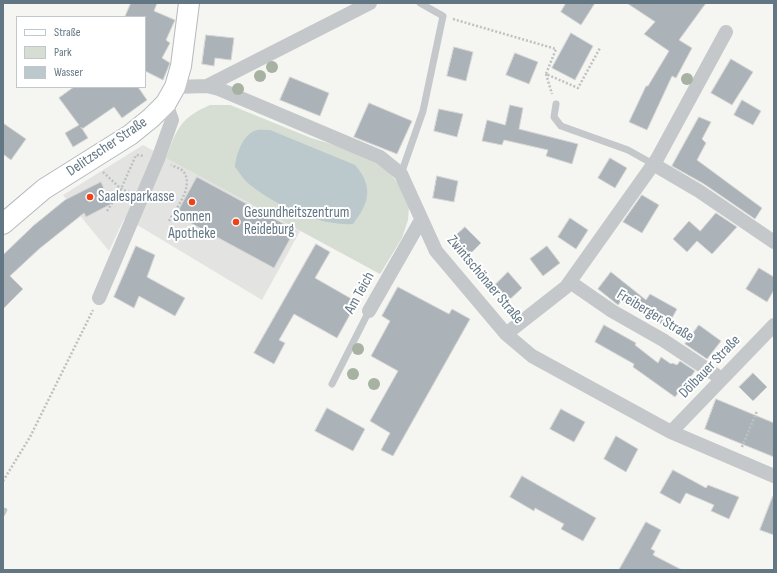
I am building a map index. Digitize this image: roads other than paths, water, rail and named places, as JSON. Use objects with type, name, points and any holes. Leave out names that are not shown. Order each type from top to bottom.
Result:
[{"type":"main road","name":"Delitzscher Straße","points":[[3,224],[44,189],[130,135],[151,118],[171,95],[181,66],[188,3]]},
{"type":"street","points":[[207,86],[370,3]]},
{"type":"street","points":[[506,334],[566,287],[570,282],[653,164],[726,32]]},
{"type":"street","name":"Zwintschönaer Straße","points":[[171,95],[207,86],[219,89],[380,157],[401,174],[436,251],[506,334],[532,356],[671,432],[774,476]]},
{"type":"street","points":[[99,298],[172,120],[171,95]]},
{"type":"street","points":[[653,164],[698,191],[774,242]]},
{"type":"street","name":"Am Teich","points":[[369,311],[421,220]]},
{"type":"street","name":"Freiberger Straße","points":[[570,282],[612,311],[663,340],[722,379]]},
{"type":"street","name":"Dölbauer Straße","points":[[671,432],[774,325]]},
{"type":"lane","points":[[401,174],[422,111],[443,16],[420,3]]},
{"type":"lane","points":[[556,104],[554,117],[561,126],[628,150],[653,164]]},
{"type":"lane","name":"Am Teich","points":[[332,384],[369,311]]},
{"type":"water","points":[[270,130],[355,165],[365,181],[367,195],[363,209],[353,224],[326,222],[298,213],[271,199],[245,180],[235,167],[240,147],[246,137],[254,131]]},
{"type":"waterway","points":[[3,514],[5,510]]},
{"type":"place","name":"Saalesparkasse","points":[[90,197]]},
{"type":"place","name":"Sonnen Apotheke","points":[[192,202]]},
{"type":"place","name":"Gesundheitszentrum Reideburg","points":[[236,222]]}]
